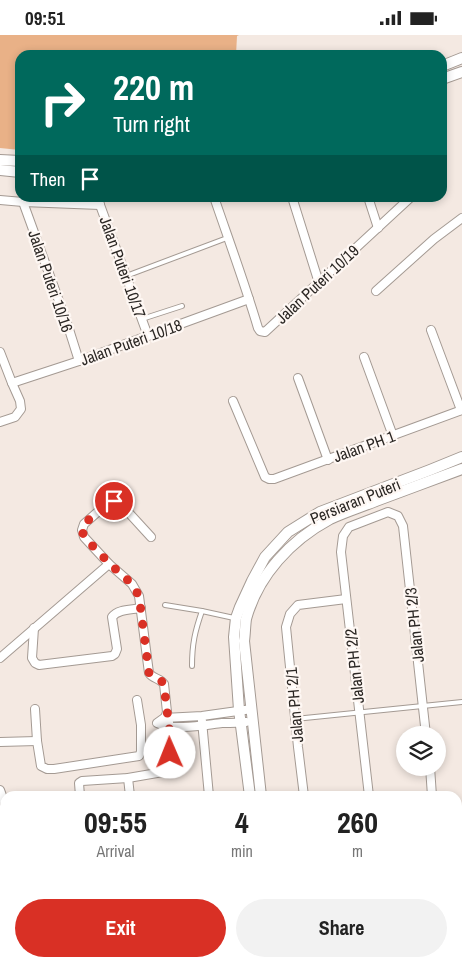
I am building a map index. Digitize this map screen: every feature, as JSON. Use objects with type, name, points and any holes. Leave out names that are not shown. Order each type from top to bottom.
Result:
[{"type":"main road","points":[[447,64],[462,59]]},
{"type":"main road","points":[[447,77],[462,72]]},
{"type":"main road","points":[[0,160],[15,161]]},
{"type":"main road","points":[[0,170],[15,172]]},
{"type":"main road","name":"Persiaran Puteri","points":[[249,791],[234,645],[252,581],[265,557],[288,532],[320,511],[430,471],[462,457]]},
{"type":"main road","name":"Persiaran Puteri","points":[[260,791],[241,619],[261,582],[281,556],[311,531],[330,520],[462,469]]},
{"type":"street","points":[[0,200],[15,201]]},
{"type":"street","name":"Jalan Puteri 10/16","points":[[24,202],[79,361]]},
{"type":"street","name":"Jalan Puteri 10/17","points":[[99,202],[148,336]]},
{"type":"street","name":"Jalan Puteri 10/19","points":[[218,202],[227,238],[258,328],[260,331],[265,332],[406,202]]},
{"type":"street","points":[[294,202],[319,283]]},
{"type":"street","points":[[370,202],[378,228]]},
{"type":"street","points":[[376,291],[434,239],[462,218]]},
{"type":"street","name":"Jalan Puteri 10/18","points":[[12,383],[79,361],[249,299]]},
{"type":"street","points":[[431,330],[461,410]]},
{"type":"street","points":[[0,351],[20,401],[21,409],[15,417],[0,422]]},
{"type":"street","points":[[364,357],[393,436]]},
{"type":"street","points":[[298,378],[328,459]]},
{"type":"street","name":"Jalan PH 1","points":[[234,401],[265,477],[269,479],[274,479],[461,410]]},
{"type":"street","points":[[80,791],[80,783],[82,781],[128,778],[164,772],[170,763],[165,721],[164,684],[161,680],[150,676],[149,673],[139,596],[132,584],[84,537],[82,530],[84,524],[110,501],[118,501],[151,537]]},
{"type":"street","name":"Jalan PH 2/3","points":[[343,536],[349,527],[388,512],[398,516],[403,526],[425,726]]},
{"type":"street","name":"Jalan PH 2/2","points":[[343,536],[341,552],[368,791]]},
{"type":"street","points":[[0,658],[110,564]]},
{"type":"street","name":"Jalan PH 2/1","points":[[303,791],[286,627],[290,614],[298,605],[346,599]]},
{"type":"street","points":[[34,627],[32,658],[39,665],[112,656],[117,649],[113,615],[119,611],[141,608]]},
{"type":"street","points":[[35,709],[37,741],[42,766],[47,769],[54,769],[139,756],[141,753],[141,725],[137,701]]},
{"type":"street","points":[[141,725],[252,709]]},
{"type":"street","points":[[202,716],[208,791]]},
{"type":"street","points":[[165,721],[202,726],[253,721]]},
{"type":"street","points":[[0,742],[37,741]]},
{"type":"street","points":[[431,776],[432,791]]},
{"type":"street","points":[[128,778],[129,791]]},
{"type":"lane","points":[[126,276],[227,238]]},
{"type":"lane","points":[[142,319],[182,306]]},
{"type":"lane","points":[[165,605],[241,619]]},
{"type":"lane","points":[[192,666],[193,641],[202,611]]},
{"type":"lane","points":[[295,719],[462,702]]},
{"type":"shaded area","points":[[0,35],[239,35],[237,36],[236,50],[15,50],[15,150],[0,148]]},
{"type":"route","points":[[114,501],[110,501],[84,524],[82,530],[84,537],[132,584],[139,596],[149,673],[150,676],[161,680],[164,684],[169,718],[170,753]]}]
